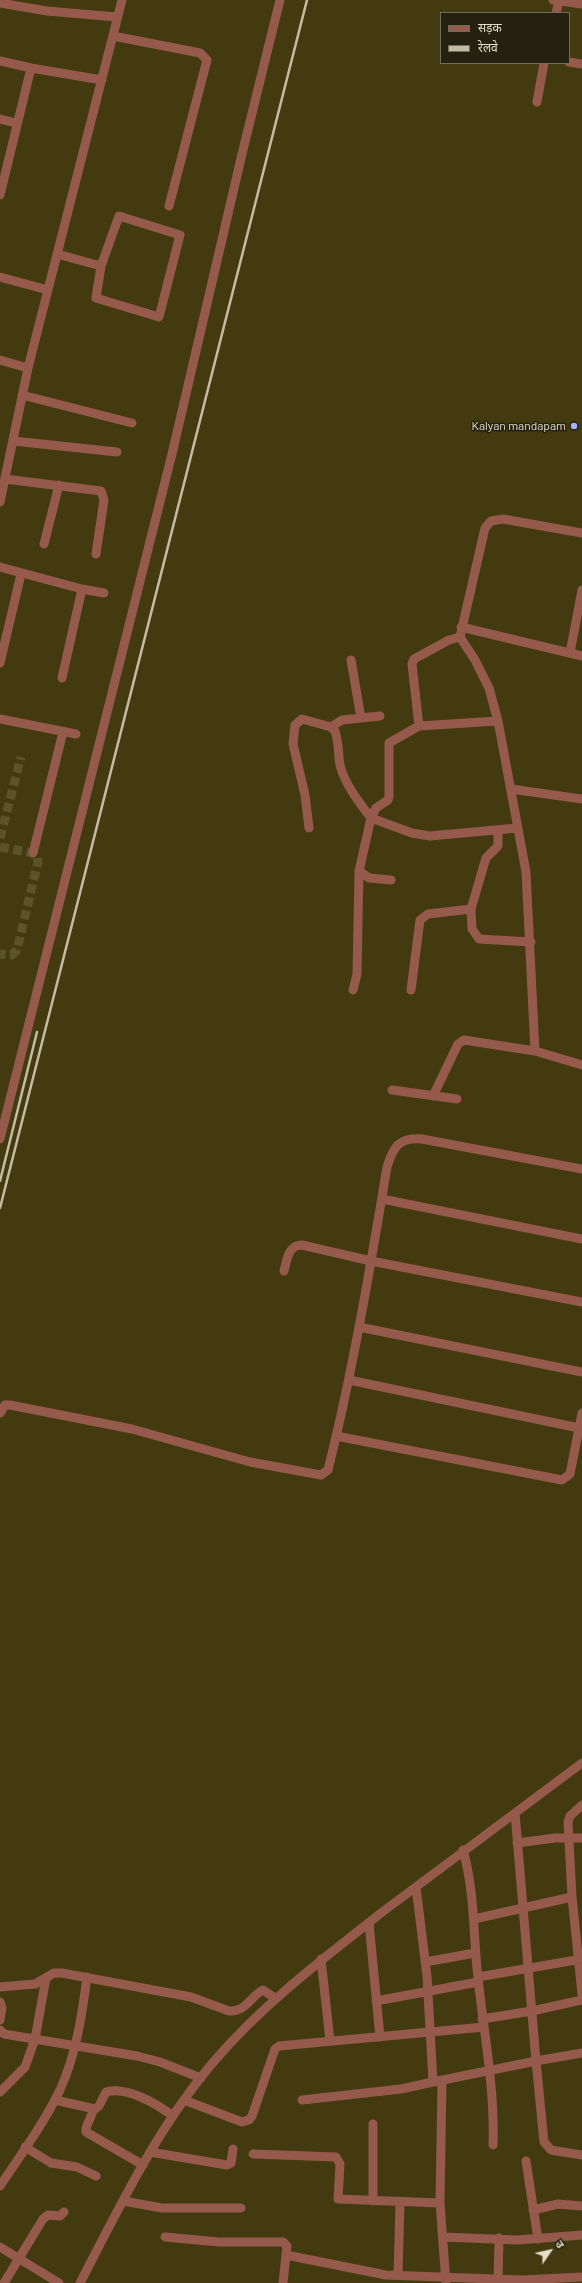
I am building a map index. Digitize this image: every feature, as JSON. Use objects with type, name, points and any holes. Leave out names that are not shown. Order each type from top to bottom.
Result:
[{"type":"street","points":[[0,502],[28,368],[122,0]]},
{"type":"street","points":[[0,1139],[172,454],[238,169],[280,0]]},
{"type":"street","points":[[556,12],[556,0],[582,4]]},
{"type":"street","points":[[0,3],[47,11],[117,18]]},
{"type":"street","points":[[113,36],[200,53],[207,60],[169,206]]},
{"type":"street","points":[[0,61],[31,68],[102,80]]},
{"type":"street","points":[[570,62],[582,64]]},
{"type":"street","points":[[536,102],[544,64]]},
{"type":"street","points":[[0,195],[2,175],[31,68]]},
{"type":"street","points":[[0,119],[16,123]]},
{"type":"street","points":[[120,216],[180,235],[159,317],[96,298],[102,266],[120,216]]},
{"type":"street","points":[[57,254],[102,266]]},
{"type":"street","points":[[0,277],[48,290]]},
{"type":"street","points":[[0,360],[28,368]]},
{"type":"street","points":[[22,395],[132,423]]},
{"type":"street","points":[[13,441],[117,452]]},
{"type":"street","points":[[5,479],[97,490],[103,494],[104,500],[96,554]]},
{"type":"street","points":[[44,544],[59,485]]},
{"type":"street","points":[[535,1051],[526,872],[498,721],[489,688],[475,660],[460,637],[461,627],[485,528],[491,521],[503,518],[582,533]]},
{"type":"street","points":[[0,567],[21,574],[104,593]]},
{"type":"street","points":[[0,663],[21,574]]},
{"type":"street","points":[[62,678],[82,589]]},
{"type":"street","points":[[570,653],[582,590]]},
{"type":"street","points":[[461,627],[582,656]]},
{"type":"street","points":[[419,726],[412,664],[414,659],[443,643],[460,637]]},
{"type":"street","points":[[351,660],[361,718]]},
{"type":"street","points":[[331,727],[342,720],[380,716]]},
{"type":"street","points":[[0,719],[76,734]]},
{"type":"street","points":[[309,828],[305,795],[293,744],[293,732],[295,725],[302,719],[331,727],[338,738],[340,766],[352,792],[371,818],[412,833],[430,836],[517,828]]},
{"type":"street","points":[[353,990],[357,974],[360,871],[371,818],[376,808],[388,800],[389,796],[388,743],[419,726],[498,721]]},
{"type":"street","points":[[32,853],[63,732]]},
{"type":"street","points":[[511,790],[582,799]]},
{"type":"street","points":[[498,830],[498,846],[486,858],[471,909],[472,929],[479,939],[530,942]]},
{"type":"street","points":[[360,871],[369,878],[391,880]]},
{"type":"street","points":[[411,990],[420,920],[428,914],[471,909]]},
{"type":"street","points":[[433,1096],[458,1044],[464,1040],[535,1051],[582,1065]]},
{"type":"street","points":[[392,1090],[457,1099]]},
{"type":"street","points":[[0,1413],[5,1405],[10,1405],[151,1434],[193,1448],[250,1462],[321,1475],[328,1470],[336,1436],[382,1199],[392,1152],[397,1145],[413,1138],[582,1169]]},
{"type":"street","points":[[382,1199],[582,1239]]},
{"type":"street","points":[[284,1271],[290,1250],[298,1245],[371,1261],[582,1302]]},
{"type":"street","points":[[358,1327],[582,1372]]},
{"type":"street","points":[[348,1380],[579,1428]]},
{"type":"street","points":[[336,1436],[562,1480],[570,1474],[582,1413]]},
{"type":"street","points":[[80,2283],[150,2152],[184,2100],[234,2039],[275,1998],[321,1959],[463,1850],[582,1763]]},
{"type":"street","points":[[582,1805],[570,1816],[568,1822],[572,1897],[580,1959],[582,1994]]},
{"type":"street","points":[[514,1813],[544,2142],[551,2150],[582,2156]]},
{"type":"street","points":[[517,1843],[582,1838]]},
{"type":"street","points":[[463,1850],[470,1880],[474,1919],[475,1953],[490,2072],[494,2115],[493,2145]]},
{"type":"street","points":[[416,1887],[428,1992],[429,2032],[433,2082]]},
{"type":"street","points":[[474,1919],[572,1897]]},
{"type":"street","points":[[368,1923],[380,2037]]},
{"type":"street","points":[[425,1962],[475,1953]]},
{"type":"street","points":[[321,1959],[330,2042]]},
{"type":"street","points":[[376,2001],[428,1992],[528,1969],[580,1959]]},
{"type":"street","points":[[0,1987],[35,1984],[58,1972],[191,1997],[230,2011],[235,2011],[245,2006],[263,1990],[275,1998]]},
{"type":"street","points":[[0,2186],[55,2100],[74,2046],[87,1977]]},
{"type":"street","points":[[0,2092],[25,2067],[35,2039],[46,1978]]},
{"type":"street","points":[[184,2100],[242,2122],[248,2120],[252,2116],[275,2049],[284,2045],[429,2032],[483,2023],[582,2000]]},
{"type":"street","points":[[0,2002],[2,2008],[0,2020]]},
{"type":"street","points":[[0,2030],[4,2034],[160,2062],[201,2078]]},
{"type":"street","points":[[302,2100],[402,2089],[582,2053]]},
{"type":"street","points":[[442,2080],[440,2203],[446,2280]]},
{"type":"street","points":[[142,2165],[86,2132],[86,2128],[94,2109],[99,2106],[104,2095],[109,2091],[148,2099],[173,2116]]},
{"type":"street","points":[[55,2100],[94,2109]]},
{"type":"street","points":[[373,2124],[373,2201]]},
{"type":"street","points":[[25,2147],[51,2163],[77,2167],[96,2176]]},
{"type":"street","points":[[150,2152],[227,2165],[231,2163],[233,2149]]},
{"type":"street","points":[[253,2154],[336,2157],[340,2164],[338,2199],[440,2203]]},
{"type":"street","points":[[526,2161],[538,2239]]},
{"type":"street","points":[[123,2201],[162,2208],[241,2208]]},
{"type":"street","points":[[398,2275],[400,2202]]},
{"type":"street","points":[[533,2210],[558,2204],[582,2206]]},
{"type":"street","points":[[4,2283],[45,2216],[60,2216],[64,2212]]},
{"type":"street","points":[[443,2237],[538,2239],[582,2235]]},
{"type":"street","points":[[165,2237],[219,2242],[283,2242],[287,2246],[283,2283]]},
{"type":"street","points":[[498,2281],[499,2238]]},
{"type":"street","points":[[0,2247],[19,2260],[59,2283]]},
{"type":"street","points":[[286,2255],[386,2279],[398,2275],[446,2280],[538,2282],[582,2277]]},
{"type":"tunnel","points":[[0,838],[21,757]]},
{"type":"tunnel","points":[[0,847],[33,853],[37,856],[38,862],[17,950],[12,955],[0,954]]},
{"type":"railway","points":[[0,1208],[307,0]]},
{"type":"railway","points":[[0,1181],[37,1032]]},
{"type":"place","name":"Kalyan mandapam","points":[[574,426]]}]
